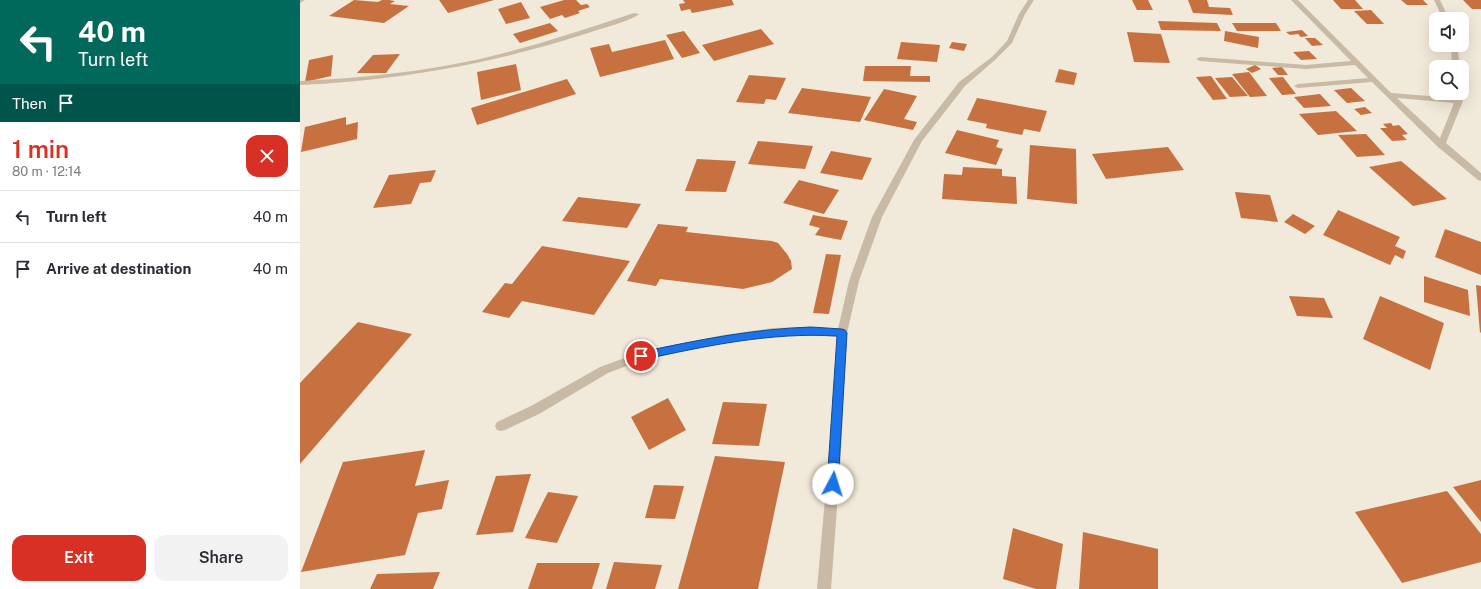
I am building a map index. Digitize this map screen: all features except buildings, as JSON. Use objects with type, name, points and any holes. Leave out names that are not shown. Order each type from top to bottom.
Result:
[{"type":"street","points":[[824,589],[835,454],[842,333],[854,281],[877,217],[918,140],[962,84],[994,58],[1010,42],[1022,14],[1031,0]]},
{"type":"street","points":[[1294,0],[1388,95],[1441,145],[1481,178]]},
{"type":"street","points":[[1437,0],[1443,12]]},
{"type":"street","points":[[300,83],[359,79],[470,63],[513,53],[636,14]]},
{"type":"street","points":[[1200,59],[1306,67],[1357,63]]},
{"type":"street","points":[[1298,86],[1374,80]]},
{"type":"street","points":[[1388,95],[1429,96]]},
{"type":"street","points":[[1441,145],[1458,100]]},
{"type":"street","points":[[501,426],[535,410],[604,370],[641,356],[723,339],[773,332],[811,331],[842,333]]},
{"type":"route","points":[[641,356],[723,339],[773,332],[811,331],[842,333],[833,484]]}]
